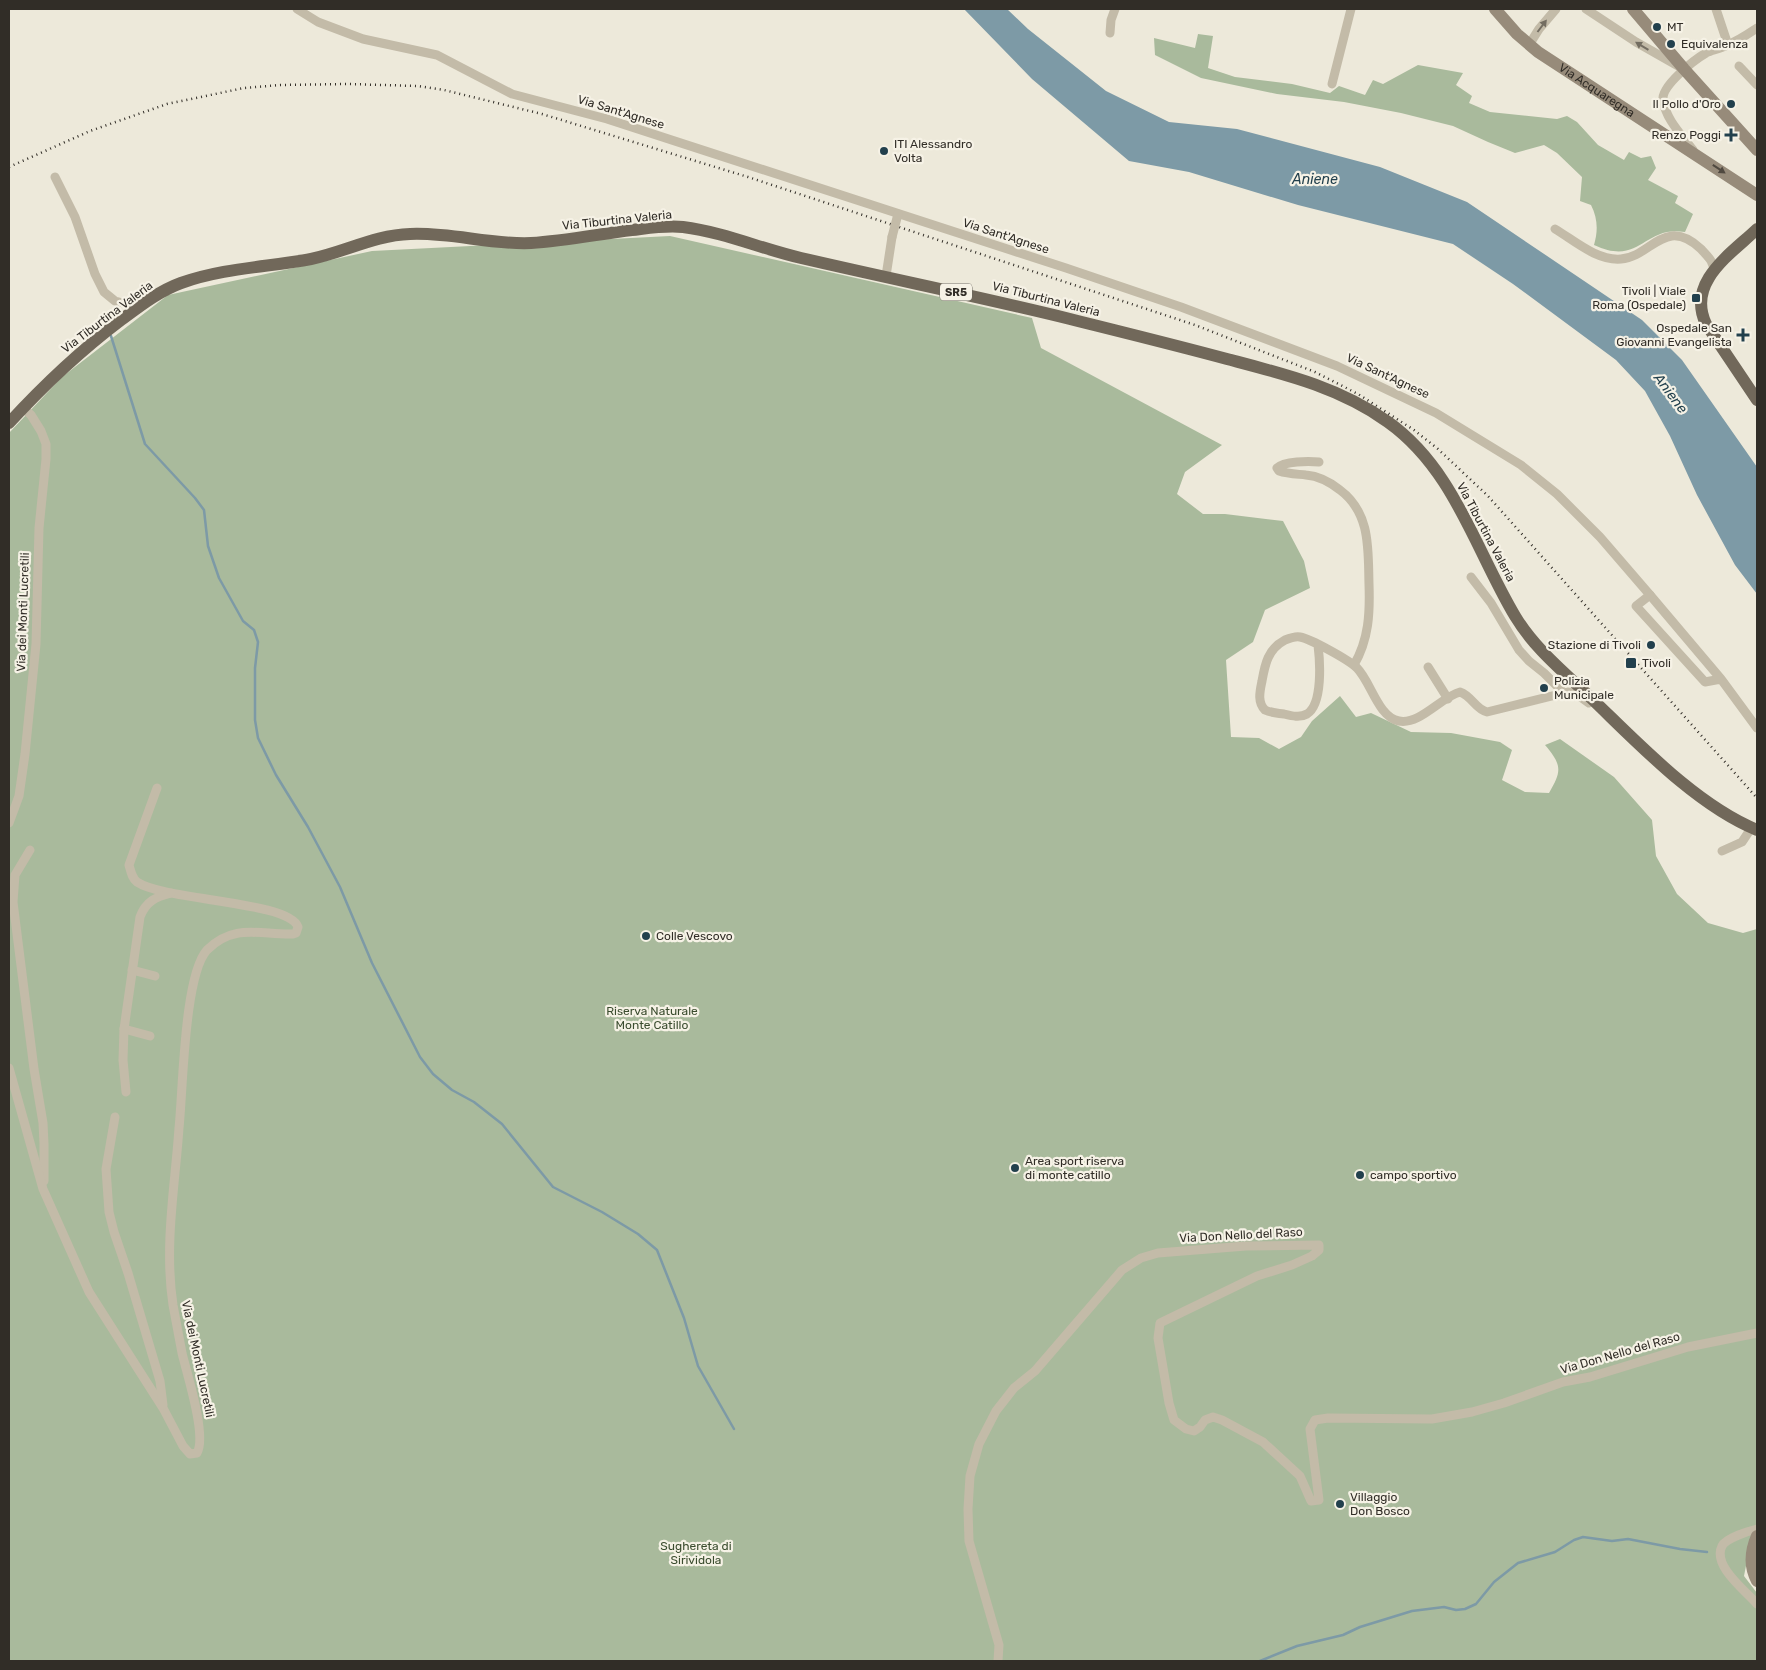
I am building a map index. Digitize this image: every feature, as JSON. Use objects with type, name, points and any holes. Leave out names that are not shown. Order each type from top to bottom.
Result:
[{"type":"main road","name":"Via Acquaregna","points":[[1495,9],[1529,45],[1695,152],[1757,195]]},
{"type":"main road","points":[[1633,9],[1757,150]]},
{"type":"main road","name":"Via Tiburtina Valeria","points":[[9,424],[78,354],[138,307],[163,291],[195,279],[318,257],[381,238],[411,234],[455,236],[495,243],[523,243],[658,227],[679,226],[698,230],[797,257],[1002,302],[1283,374],[1331,390],[1376,414],[1405,435],[1440,476],[1454,498],[1504,597],[1524,630],[1549,658],[1690,790],[1754,828]]},
{"type":"main road","points":[[1757,229],[1716,265],[1702,291],[1700,303],[1702,315],[1715,338],[1757,400]]},
{"type":"main road","points":[[1757,1536],[1751,1561],[1752,1570],[1757,1581]]},
{"type":"street","name":"Via Sant'Agnese","points":[[296,9],[321,24],[363,38],[436,55],[512,94],[607,119],[1181,307],[1337,366],[1436,413],[1498,450],[1539,479],[1600,537],[1721,679],[1757,728]]},
{"type":"street","points":[[1110,33],[1111,20],[1115,9]]},
{"type":"street","points":[[1332,84],[1351,9]]},
{"type":"street","points":[[1529,45],[1539,29],[1556,9]]},
{"type":"street","points":[[1586,9],[1636,42],[1684,69]]},
{"type":"street","points":[[1716,9],[1728,45]]},
{"type":"street","points":[[1695,152],[1672,122],[1663,101],[1665,89],[1684,69],[1704,54],[1728,45],[1757,28]]},
{"type":"street","points":[[1739,66],[1757,85]]},
{"type":"street","points":[[55,177],[75,217],[101,288],[111,298],[138,307]]},
{"type":"street","points":[[886,276],[892,237],[898,214]]},
{"type":"street","points":[[1555,229],[1594,253],[1608,258],[1621,259],[1632,256],[1665,237],[1676,236],[1685,238],[1696,245],[1716,265]]},
{"type":"street","name":"Via dei Monti Lucretili","points":[[9,823],[20,787],[32,689],[37,631],[39,528],[46,458],[46,444],[41,431],[23,408]]},
{"type":"street","points":[[1319,462],[1297,462],[1281,465],[1277,468],[1279,472],[1315,477],[1333,485],[1348,496],[1361,516],[1369,549],[1370,608],[1366,637],[1360,655],[1354,665]]},
{"type":"street","points":[[1471,576],[1491,603],[1519,650],[1564,692]]},
{"type":"street","points":[[1650,595],[1636,606],[1705,682],[1721,679]]},
{"type":"street","points":[[1318,645],[1320,678],[1318,692],[1312,709],[1306,714],[1297,716],[1264,710],[1260,704],[1260,692],[1266,660],[1273,648],[1294,637],[1302,638],[1318,645],[1354,665],[1362,673],[1382,709],[1395,720],[1402,722],[1413,719],[1457,693],[1465,694],[1471,698],[1478,708],[1487,712],[1564,692],[1571,692],[1616,722]]},
{"type":"street","points":[[1428,667],[1448,699]]},
{"type":"street","points":[[157,788],[129,865],[131,875],[137,882],[174,892]]},
{"type":"street","points":[[1722,851],[1742,842],[1754,828]]},
{"type":"street","points":[[30,850],[15,875],[13,902],[32,1060],[44,1136],[43,1189]]},
{"type":"street","points":[[126,1092],[123,1066],[124,1029],[139,924],[143,910],[151,900],[174,892]]},
{"type":"street","name":"Via dei Monti Lucretili","points":[[9,1068],[43,1189],[89,1292],[163,1408],[188,1452],[190,1454],[197,1453],[200,1447],[200,1432],[180,1342],[170,1268],[172,1210],[189,1009],[197,970],[201,960],[208,949],[219,940],[229,935],[252,931],[293,934],[296,933],[298,927],[292,919],[266,910],[174,892]]},
{"type":"street","points":[[132,970],[155,976]]},
{"type":"street","points":[[124,1029],[150,1036]]},
{"type":"street","points":[[115,1117],[106,1169],[109,1212],[160,1381],[163,1408]]},
{"type":"street","name":"Via Don Nello del Raso","points":[[998,1661],[999,1645],[969,1541],[970,1476],[979,1444],[996,1411],[1014,1388],[1035,1371],[1122,1270],[1141,1258],[1158,1253],[1238,1246],[1320,1245],[1319,1250],[1312,1256],[1292,1265],[1257,1276],[1160,1323],[1158,1338],[1168,1403],[1174,1420],[1186,1429],[1194,1431],[1200,1427],[1204,1420],[1213,1418],[1222,1420],[1263,1442],[1300,1476],[1311,1501],[1319,1500],[1310,1430],[1315,1420],[1328,1418],[1432,1419],[1472,1412],[1563,1382],[1590,1377],[1688,1347],[1757,1333]]},
{"type":"street","points":[[1757,1528],[1726,1542],[1722,1546],[1720,1555],[1721,1564],[1732,1579],[1757,1604]]},
{"type":"green space","points":[[1198,34],[1213,36],[1208,68],[1235,77],[1292,84],[1330,93],[1339,86],[1365,95],[1373,80],[1383,84],[1418,65],[1463,73],[1456,85],[1472,96],[1469,103],[1490,112],[1557,119],[1567,116],[1577,122],[1598,145],[1624,160],[1629,152],[1641,158],[1651,156],[1656,168],[1648,180],[1678,196],[1675,203],[1693,214],[1685,232],[1671,231],[1660,234],[1632,249],[1622,251],[1610,250],[1594,245],[1597,230],[1596,220],[1591,205],[1580,201],[1582,177],[1557,153],[1544,145],[1515,153],[1453,126],[1401,113],[1344,102],[1277,94],[1201,78],[1155,55],[1154,38],[1195,48]]},
{"type":"green space","name":"Riserva Naturale Monte Catillo","points":[[670,236],[1032,318],[1041,348],[1222,445],[1185,472],[1177,494],[1203,514],[1225,514],[1283,521],[1304,561],[1310,588],[1265,610],[1253,642],[1226,660],[1231,737],[1259,738],[1279,749],[1301,737],[1312,721],[1340,696],[1356,717],[1371,713],[1411,732],[1451,733],[1500,742],[1512,750],[1502,780],[1525,792],[1549,793],[1556,779],[1558,768],[1555,758],[1545,745],[1560,739],[1614,777],[1652,820],[1656,856],[1677,894],[1708,923],[1743,933],[1757,929],[1757,1532],[1751,1540],[1744,1576],[1757,1593],[1757,1661],[9,1661],[9,433],[62,377],[168,295],[372,251]]},
{"type":"water","name":"Aniene","points":[[964,9],[1007,9],[1028,29],[1106,91],[1169,122],[1237,129],[1380,167],[1467,202],[1642,320],[1682,360],[1757,467],[1757,594],[1735,565],[1697,495],[1670,436],[1645,391],[1616,360],[1513,284],[1453,244],[1298,205],[1189,172],[1129,161],[1032,79]]},
{"type":"waterway","points":[[111,336],[145,444],[204,510],[208,546],[219,578],[243,621],[254,630],[258,642],[255,668],[255,720],[258,738],[276,775],[308,827],[340,887],[372,963],[420,1057],[433,1074],[452,1090],[474,1102],[502,1124],[553,1187],[602,1212],[638,1234],[657,1250],[684,1318],[698,1366],[734,1429]]},
{"type":"waterway","points":[[1260,1661],[1297,1646],[1343,1635],[1360,1627],[1412,1611],[1444,1607],[1456,1610],[1465,1609],[1476,1604],[1494,1582],[1518,1563],[1555,1552],[1574,1540],[1583,1537],[1612,1541],[1628,1539],[1707,1552]]},
{"type":"railway","points":[[9,167],[90,131],[167,104],[244,88],[280,85],[348,84],[418,86],[444,90],[542,114],[748,177],[1195,325],[1315,372],[1358,394],[1414,430],[1438,449],[1488,496],[1757,798]]},
{"type":"place","name":"MT","points":[[1657,27]]},
{"type":"place","name":"Equivalenza","points":[[1671,44]]},
{"type":"place","name":"Il Pollo d'Oro","points":[[1731,104]]},
{"type":"place","name":"Renzo Poggi","points":[[1731,135]]},
{"type":"place","name":"ITI Alessandro Volta","points":[[884,151]]},
{"type":"place","name":"Tivoli | Viale Roma (Ospedale)","points":[[1696,298]]},
{"type":"place","name":"Ospedale San Giovanni Evangelista","points":[[1743,335]]},
{"type":"place","name":"Stazione di Tivoli","points":[[1651,645]]},
{"type":"place","name":"Tivoli","points":[[1631,663]]},
{"type":"place","name":"Polizia Municipale","points":[[1544,688]]},
{"type":"place","name":"Colle Vescovo","points":[[646,936]]},
{"type":"place","name":"Area sport riserva di monte catillo","points":[[1015,1168]]},
{"type":"place","name":"campo sportivo","points":[[1360,1175]]},
{"type":"place","name":"Villaggio Don Bosco","points":[[1340,1504]]},
{"type":"park label","name":"Sughereta di Sirividola","points":[[696,1553]]}]
